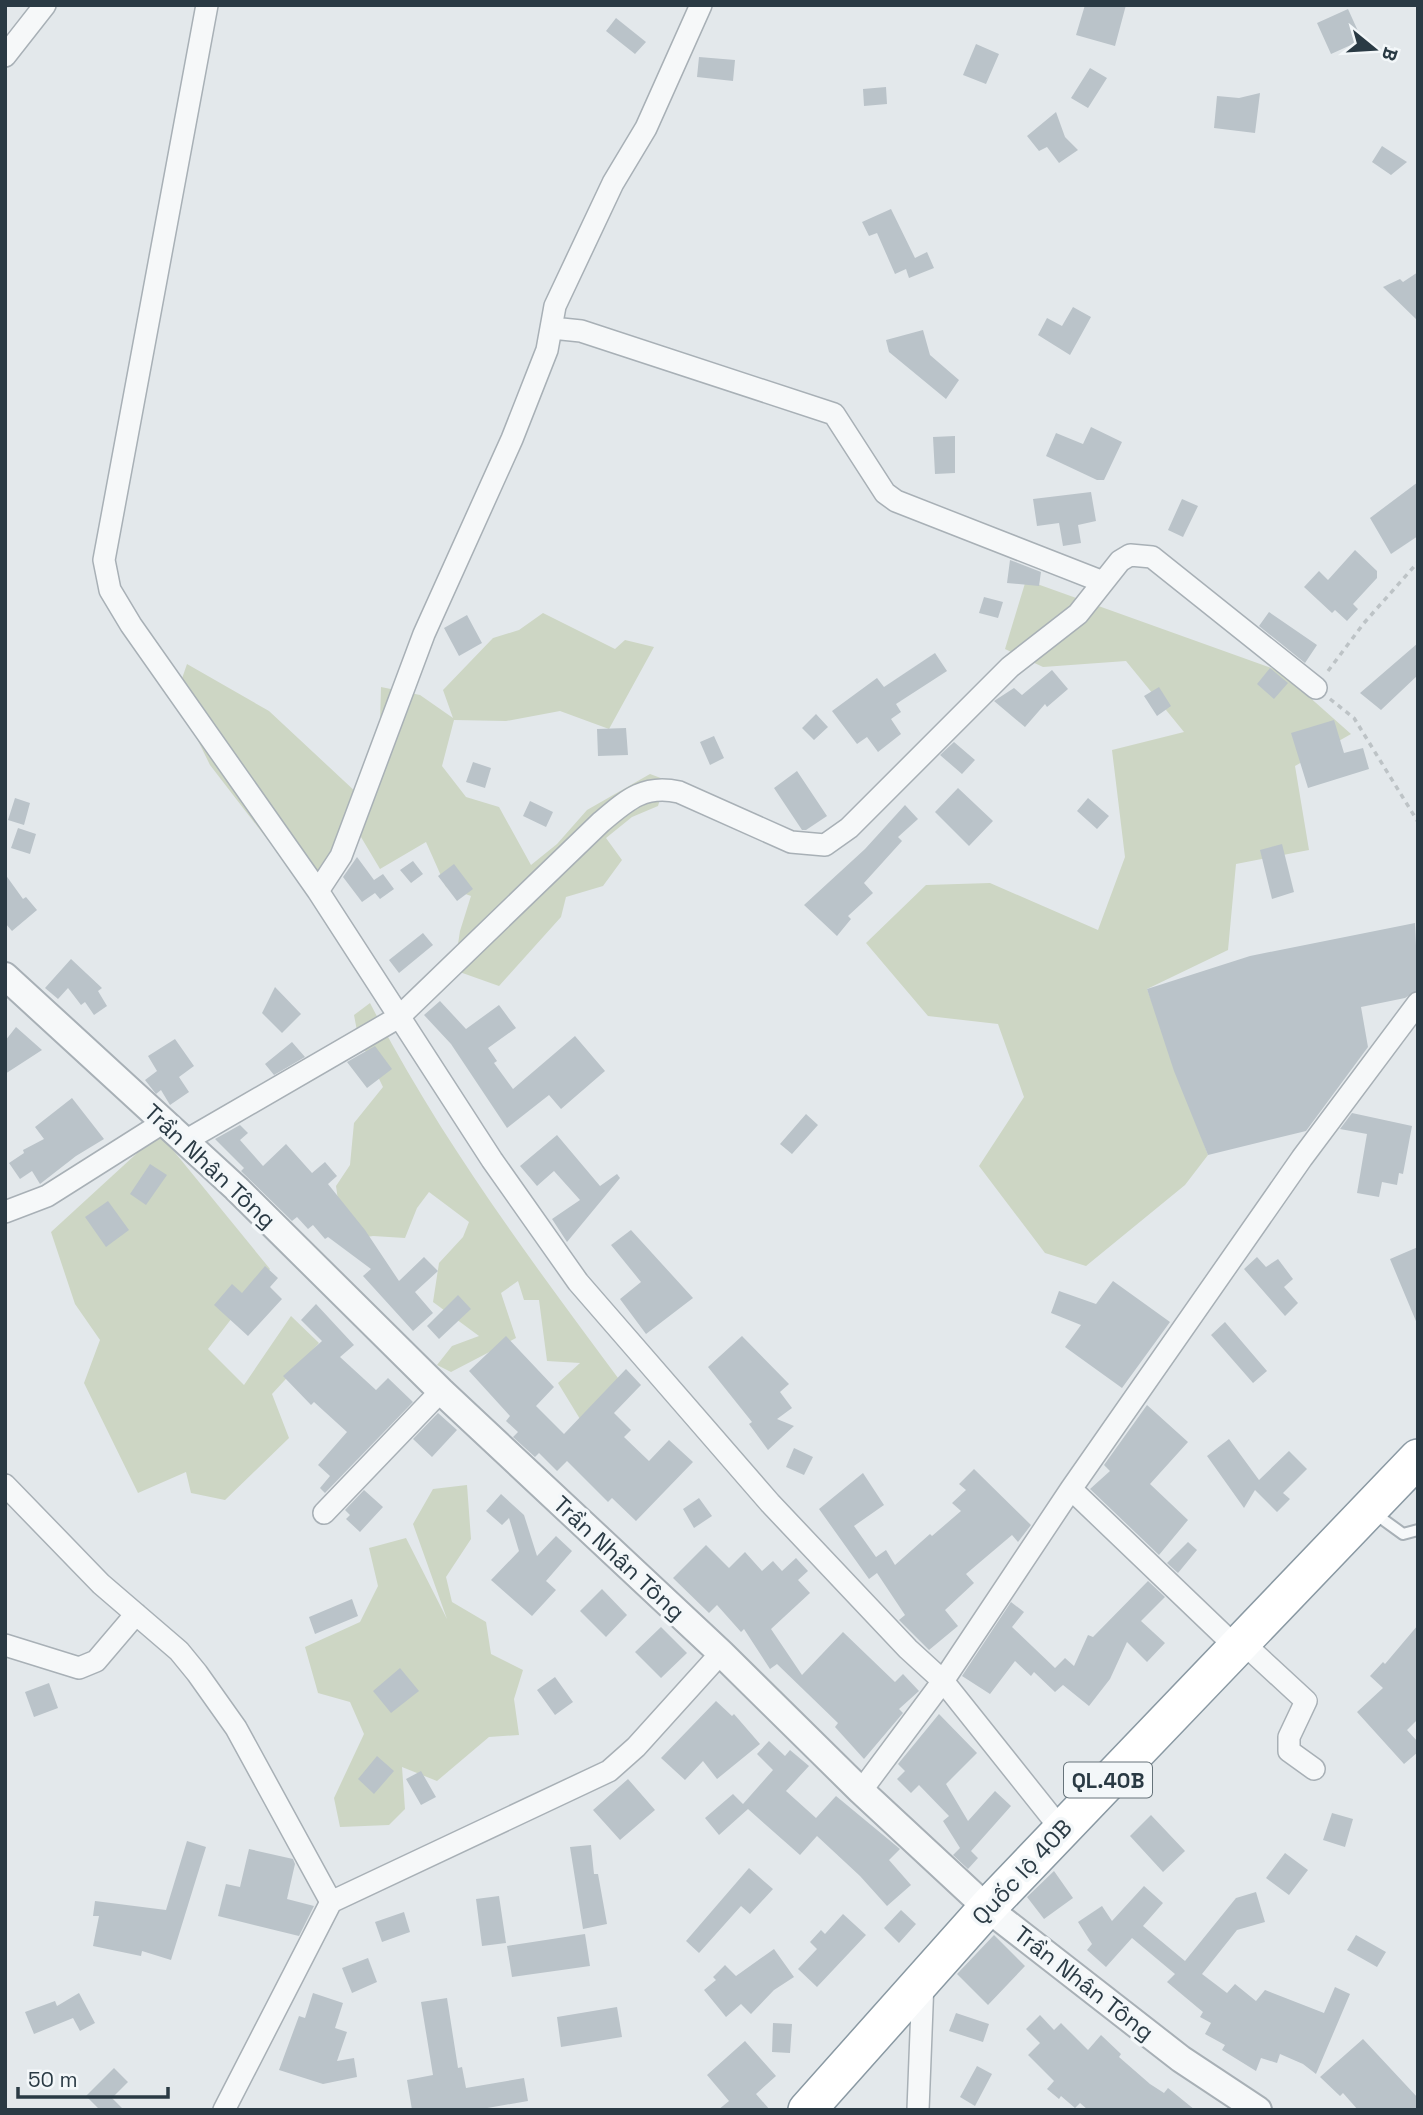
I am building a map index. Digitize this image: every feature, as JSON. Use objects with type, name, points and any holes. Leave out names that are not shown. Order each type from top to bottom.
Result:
[{"type":"highway","name":"Quốc lộ 40B","points":[[807,2110],[1061,1829],[1418,1458]]},
{"type":"street","points":[[5,56],[45,5]]},
{"type":"street","points":[[207,5],[115,494],[104,560],[105,575],[131,625],[318,891],[424,1051],[492,1160],[578,1282],[770,1503],[908,1649],[943,1681],[1061,1829]]},
{"type":"street","points":[[318,891],[341,856],[424,634],[512,439],[552,328],[555,306],[613,183],[646,128],[701,5]]},
{"type":"street","points":[[552,328],[581,331],[834,414],[885,493],[895,501],[1103,582]]},
{"type":"street","points":[[185,1141],[399,1017],[601,822],[637,792],[662,788],[679,792],[791,842],[825,845],[849,828],[1010,667],[1079,614],[1120,561],[1130,555],[1152,557],[1316,688]]},
{"type":"street","name":"Trần Nhân Tông","points":[[5,976],[185,1141],[441,1391],[721,1653],[861,1791],[987,1908],[1181,2059],[1258,2110]]},
{"type":"street","points":[[861,1791],[943,1681],[1072,1489],[1324,1127],[1418,1003]]},
{"type":"street","points":[[5,1212],[47,1196],[164,1122]]},
{"type":"street","points":[[324,1513],[441,1391]]},
{"type":"street","points":[[5,1485],[82,1565],[179,1651],[230,1719],[331,1902]]},
{"type":"street","points":[[1072,1489],[1238,1644],[1306,1701],[1289,1737],[1289,1751],[1314,1769]]},
{"type":"street","points":[[5,1645],[79,1668],[90,1666],[136,1614]]},
{"type":"street","points":[[224,2110],[331,1902],[590,1782],[609,1770],[636,1747],[721,1653]]},
{"type":"street","points":[[918,2110],[923,1981]]},
{"type":"lane","points":[[1369,1509],[1403,1535],[1418,1530]]},
{"type":"path","points":[[1418,562],[1364,623],[1316,688],[1354,718],[1418,822]]},
{"type":"green space","points":[[1026,580],[1280,671],[1351,734],[1295,766],[1309,850],[1236,864],[1228,950],[1147,989],[1208,1155],[1185,1185],[1086,1266],[1045,1253],[979,1166],[1024,1097],[998,1024],[928,1016],[866,943],[926,885],[990,883],[1098,930],[1125,857],[1112,750],[1184,732],[1126,661],[1043,667],[1005,649]]},
{"type":"green space","points":[[543,613],[615,649],[625,640],[654,647],[609,729],[560,711],[506,721],[454,720],[442,766],[466,797],[499,807],[531,865],[557,844],[587,810],[650,774],[666,780],[658,806],[632,817],[606,838],[622,860],[603,886],[566,897],[561,917],[499,986],[454,970],[460,931],[471,896],[446,887],[426,842],[380,869],[358,832],[380,724],[381,687],[420,695],[453,718],[443,690],[493,638],[519,630]]},
{"type":"green space","points":[[187,664],[269,711],[358,794],[314,900],[210,765],[176,696]]},
{"type":"green space","points":[[370,1003],[457,1152],[522,1247],[624,1386],[580,1419],[558,1383],[580,1363],[547,1361],[539,1300],[524,1300],[518,1281],[501,1293],[516,1338],[451,1372],[437,1365],[452,1346],[479,1336],[433,1302],[439,1263],[463,1237],[469,1222],[429,1192],[417,1208],[405,1238],[373,1236],[354,1239],[341,1221],[336,1186],[350,1165],[354,1123],[383,1087],[358,1036],[354,1015]]},
{"type":"green space","points":[[159,1133],[270,1269],[208,1349],[244,1385],[291,1316],[319,1343],[272,1394],[289,1438],[225,1500],[191,1493],[186,1472],[138,1493],[84,1383],[100,1340],[75,1304],[51,1232]]},
{"type":"green space","points":[[467,1485],[471,1539],[446,1577],[452,1602],[486,1622],[491,1654],[523,1670],[514,1699],[519,1735],[489,1737],[437,1781],[402,1767],[405,1809],[389,1825],[340,1827],[334,1798],[364,1734],[350,1702],[318,1693],[305,1647],[360,1622],[378,1586],[369,1548],[406,1538],[447,1619],[413,1524],[433,1489]]},
{"type":"building","points":[[1085,5],[1126,5],[1115,46],[1076,35]]},
{"type":"building","points":[[1348,9],[1362,40],[1331,54],[1317,23]]},
{"type":"building","points":[[616,18],[646,42],[635,54],[606,31]]},
{"type":"building","points":[[976,44],[999,54],[986,84],[963,75]]},
{"type":"building","points":[[699,57],[735,60],[733,81],[697,77]]},
{"type":"building","points":[[1090,68],[1107,78],[1088,108],[1071,98]]},
{"type":"building","points":[[886,87],[887,104],[864,106],[863,89]]},
{"type":"building","points":[[1260,93],[1255,133],[1214,128],[1217,96],[1239,98]]},
{"type":"building","points":[[1056,112],[1065,137],[1078,150],[1059,163],[1047,147],[1039,151],[1027,136]]},
{"type":"building","points":[[1382,146],[1407,162],[1391,175],[1372,162]]},
{"type":"building","points":[[891,209],[915,258],[927,252],[934,268],[909,278],[906,269],[895,274],[877,233],[869,236],[862,222]]},
{"type":"building","points":[[1418,272],[1418,321],[1383,287],[1400,279],[1403,282]]},
{"type":"building","points":[[1073,307],[1091,317],[1070,355],[1038,335],[1047,318],[1062,326]]},
{"type":"building","points":[[923,330],[930,355],[959,380],[946,399],[889,352],[886,340]]},
{"type":"building","points":[[1091,427],[1122,442],[1104,480],[1097,480],[1046,456],[1056,433],[1083,444]]},
{"type":"building","points":[[955,436],[955,473],[935,474],[933,437]]},
{"type":"building","points":[[1418,482],[1418,536],[1391,554],[1370,518]]},
{"type":"building","points":[[1091,492],[1096,521],[1078,525],[1081,543],[1063,546],[1059,523],[1037,526],[1033,499]]},
{"type":"building","points":[[1182,499],[1198,506],[1183,537],[1168,530]]},
{"type":"building","points":[[1355,550],[1377,571],[1377,578],[1353,604],[1358,609],[1347,621],[1335,610],[1332,613],[1304,587],[1319,571],[1328,580]]},
{"type":"building","points":[[1010,560],[1041,572],[1039,586],[1007,583]]},
{"type":"building","points":[[984,597],[1003,602],[998,618],[979,613]]},
{"type":"building","points":[[1269,612],[1317,645],[1305,663],[1259,626]]},
{"type":"building","points":[[467,615],[482,643],[459,656],[444,628]]},
{"type":"building","points":[[1418,643],[1418,675],[1381,710],[1360,693]]},
{"type":"building","points":[[935,653],[947,671],[896,704],[901,712],[891,719],[901,734],[878,752],[867,737],[857,744],[832,711],[877,678],[884,687]]},
{"type":"building","points":[[1270,668],[1288,683],[1274,699],[1257,684]]},
{"type":"building","points":[[1052,670],[1068,689],[1047,707],[1045,704],[1025,727],[994,701],[1014,688],[1022,695]]},
{"type":"building","points":[[1159,687],[1171,706],[1157,716],[1144,696]]},
{"type":"building","points":[[816,714],[828,727],[814,740],[802,728]]},
{"type":"building","points":[[1334,720],[1344,753],[1363,748],[1369,769],[1308,788],[1291,733]]},
{"type":"building","points":[[626,728],[628,755],[598,756],[597,729]]},
{"type":"building","points":[[714,736],[724,758],[710,765],[700,742]]},
{"type":"building","points":[[954,742],[975,760],[962,774],[940,755]]},
{"type":"building","points":[[473,762],[491,768],[485,788],[466,782]]},
{"type":"building","points":[[797,771],[827,816],[806,830],[802,830],[774,788]]},
{"type":"building","points":[[958,788],[993,821],[969,846],[935,812]]},
{"type":"building","points":[[15,798],[30,803],[24,825],[8,820]]},
{"type":"building","points":[[1088,798],[1109,816],[1097,829],[1077,811]]},
{"type":"building","points":[[530,801],[553,812],[546,827],[523,816]]},
{"type":"building","points":[[905,805],[918,819],[898,837],[902,841],[864,883],[873,893],[848,916],[851,919],[837,936],[804,905],[865,849]]},
{"type":"building","points":[[18,828],[36,834],[30,854],[11,848]]},
{"type":"building","points":[[1282,844],[1294,892],[1272,899],[1260,850]]},
{"type":"building","points":[[357,857],[374,880],[383,874],[394,889],[380,899],[375,893],[362,902],[343,877]]},
{"type":"building","points":[[413,861],[423,874],[411,883],[400,870]]},
{"type":"building","points":[[454,864],[473,889],[457,901],[438,876]]},
{"type":"building","points":[[5,874],[23,899],[26,897],[37,910],[12,931],[5,923]]},
{"type":"building","points":[[1415,923],[1418,990],[1405,998],[1361,1007],[1368,1047],[1306,1131],[1208,1155],[1174,1071],[1147,989],[1250,956]]},
{"type":"building","points":[[423,933],[433,945],[399,973],[389,960]]},
{"type":"building","points":[[71,959],[102,988],[98,991],[107,1006],[94,1015],[85,1002],[81,1005],[68,988],[58,999],[45,988]]},
{"type":"building","points":[[275,987],[301,1014],[282,1033],[262,1013]]},
{"type":"building","points":[[440,1001],[466,1029],[499,1005],[516,1028],[488,1048],[497,1061],[494,1063],[513,1089],[575,1036],[605,1071],[561,1109],[549,1095],[507,1128],[451,1044],[424,1015]]},
{"type":"building","points":[[16,1027],[42,1050],[5,1074],[5,1041]]},
{"type":"building","points":[[175,1039],[194,1066],[179,1077],[189,1092],[170,1105],[161,1090],[156,1094],[145,1080],[157,1071],[148,1056]]},
{"type":"building","points":[[292,1042],[305,1057],[274,1075],[265,1064]]},
{"type":"building","points":[[375,1046],[392,1069],[367,1088],[347,1062]]},
{"type":"building","points":[[72,1098],[104,1139],[76,1156],[40,1184],[32,1171],[20,1179],[9,1163],[24,1153],[23,1150],[44,1139],[35,1127]]},
{"type":"building","points":[[1352,1113],[1412,1126],[1403,1174],[1399,1173],[1397,1185],[1382,1182],[1379,1197],[1357,1193],[1367,1134],[1340,1129]]},
{"type":"building","points":[[806,1114],[818,1125],[792,1154],[780,1144]]},
{"type":"building","points":[[240,1125],[248,1133],[240,1140],[263,1166],[286,1144],[312,1173],[325,1162],[337,1176],[328,1184],[365,1230],[399,1281],[424,1257],[438,1271],[415,1292],[433,1313],[413,1331],[363,1276],[371,1269],[328,1237],[325,1239],[313,1225],[308,1229],[297,1217],[292,1221],[241,1171],[244,1168],[215,1139]]},
{"type":"building","points":[[557,1135],[600,1186],[617,1174],[620,1178],[567,1242],[552,1219],[580,1200],[554,1171],[537,1186],[520,1166]]},
{"type":"building","points":[[150,1164],[167,1175],[146,1205],[130,1194]]},
{"type":"building","points":[[108,1201],[129,1230],[106,1247],[85,1217]]},
{"type":"building","points":[[631,1230],[693,1298],[646,1334],[620,1299],[641,1282],[611,1245]]},
{"type":"building","points":[[1418,1247],[1418,1326],[1390,1259]]},
{"type":"building","points":[[1257,1257],[1266,1267],[1278,1259],[1293,1279],[1284,1287],[1298,1303],[1285,1316],[1244,1269]]},
{"type":"building","points":[[265,1266],[278,1278],[270,1287],[282,1299],[248,1336],[214,1305],[232,1284],[242,1293]]},
{"type":"building","points":[[1113,1281],[1170,1322],[1122,1388],[1065,1347],[1081,1325],[1051,1313],[1059,1291],[1096,1304]]},
{"type":"building","points":[[458,1295],[471,1309],[439,1339],[427,1326]]},
{"type":"building","points":[[316,1304],[354,1345],[340,1357],[376,1390],[388,1378],[413,1402],[325,1493],[320,1488],[330,1476],[318,1465],[347,1432],[314,1402],[311,1405],[283,1376],[322,1341],[301,1320]]},
{"type":"building","points":[[1225,1322],[1267,1371],[1253,1383],[1211,1335]]},
{"type":"building","points":[[506,1336],[554,1387],[536,1406],[564,1434],[626,1369],[641,1385],[614,1413],[631,1430],[624,1437],[649,1461],[669,1440],[693,1462],[636,1521],[612,1498],[608,1502],[567,1461],[557,1471],[539,1453],[535,1457],[513,1437],[518,1432],[506,1421],[510,1416],[469,1371]]},
{"type":"building","points":[[742,1336],[789,1384],[780,1392],[792,1408],[777,1419],[794,1426],[768,1450],[749,1424],[752,1422],[708,1367]]},
{"type":"building","points":[[1147,1405],[1188,1442],[1150,1484],[1188,1520],[1159,1555],[1090,1489],[1110,1471],[1104,1465]]},
{"type":"building","points":[[438,1413],[457,1430],[432,1457],[413,1439]]},
{"type":"building","points":[[1229,1439],[1259,1480],[1289,1451],[1307,1469],[1283,1493],[1290,1499],[1277,1512],[1255,1490],[1244,1508],[1207,1456]]},
{"type":"building","points":[[794,1448],[813,1457],[804,1475],[786,1467]]},
{"type":"building","points":[[974,1469],[1031,1525],[1018,1542],[1012,1535],[966,1574],[974,1583],[945,1610],[958,1626],[929,1650],[899,1620],[905,1615],[877,1573],[869,1579],[819,1509],[863,1473],[884,1505],[854,1526],[876,1557],[886,1550],[895,1565],[961,1511],[952,1503],[966,1490],[959,1484]]},
{"type":"building","points":[[364,1490],[383,1507],[360,1532],[346,1519],[350,1515],[345,1510]]},
{"type":"building","points":[[501,1494],[524,1515],[537,1556],[556,1536],[572,1551],[546,1581],[556,1590],[532,1616],[491,1580],[519,1551],[509,1518],[502,1525],[486,1511]]},
{"type":"building","points":[[699,1498],[712,1516],[694,1528],[683,1509]]},
{"type":"building","points":[[1188,1542],[1197,1550],[1178,1573],[1167,1563]]},
{"type":"building","points":[[706,1545],[729,1568],[745,1552],[762,1571],[773,1561],[782,1571],[796,1558],[808,1571],[798,1580],[810,1593],[771,1629],[802,1675],[843,1632],[895,1682],[903,1674],[919,1691],[899,1709],[903,1713],[864,1759],[835,1727],[838,1723],[777,1664],[770,1669],[744,1629],[741,1632],[717,1605],[709,1613],[673,1578]]},
{"type":"building","points":[[1148,1581],[1165,1597],[1141,1621],[1165,1643],[1147,1662],[1127,1642],[1110,1679],[1089,1706],[1063,1685],[1055,1692],[1034,1672],[1031,1676],[1015,1661],[990,1694],[962,1676],[1011,1602],[1024,1612],[1012,1627],[1055,1668],[1065,1658],[1074,1666],[1088,1635],[1093,1637]]},
{"type":"building","points":[[602,1589],[627,1615],[606,1637],[580,1611]]},
{"type":"building","points":[[352,1599],[358,1616],[315,1634],[309,1617]]},
{"type":"building","points":[[1418,1625],[1418,1719],[1407,1730],[1418,1742],[1418,1752],[1404,1764],[1357,1712],[1383,1688],[1370,1676],[1383,1662],[1385,1664]]},
{"type":"building","points":[[661,1627],[687,1653],[661,1678],[635,1652]]},
{"type":"building","points":[[400,1668],[419,1691],[391,1713],[373,1691]]},
{"type":"building","points":[[555,1677],[573,1702],[555,1715],[537,1690]]},
{"type":"building","points":[[49,1683],[58,1708],[34,1717],[25,1692]]},
{"type":"building","points":[[716,1701],[732,1716],[734,1714],[760,1744],[717,1779],[703,1761],[685,1780],[661,1758]]},
{"type":"building","points":[[939,1714],[977,1753],[946,1784],[968,1821],[995,1791],[1011,1806],[971,1851],[978,1858],[968,1869],[953,1855],[960,1848],[943,1821],[949,1816],[919,1785],[911,1793],[897,1779],[905,1771],[898,1764]]},
{"type":"building","points":[[769,1741],[785,1756],[790,1750],[809,1766],[786,1791],[816,1818],[836,1796],[900,1849],[889,1860],[911,1885],[887,1906],[860,1876],[817,1836],[800,1855],[748,1809],[719,1835],[705,1818],[733,1794],[743,1804],[773,1770],[757,1754]]},
{"type":"building","points":[[377,1756],[394,1771],[374,1794],[358,1779]]},
{"type":"building","points":[[421,1771],[436,1797],[421,1805],[406,1779]]},
{"type":"building","points":[[628,1779],[655,1810],[620,1840],[593,1810]]},
{"type":"building","points":[[1332,1813],[1353,1819],[1345,1847],[1323,1840]]},
{"type":"building","points":[[1151,1815],[1185,1851],[1163,1872],[1130,1836]]},
{"type":"building","points":[[187,1841],[206,1847],[171,1960],[142,1951],[141,1956],[93,1946],[99,1916],[93,1916],[95,1901],[166,1910]]},
{"type":"building","points":[[591,1845],[594,1874],[598,1874],[607,1924],[583,1929],[570,1847]]},
{"type":"building","points":[[249,1849],[293,1859],[295,1864],[287,1899],[314,1906],[299,1936],[218,1916],[226,1884],[240,1887]]},
{"type":"building","points":[[1285,1853],[1308,1870],[1289,1895],[1266,1878]]},
{"type":"building","points":[[749,1868],[773,1889],[750,1914],[741,1906],[699,1953],[686,1941]]},
{"type":"building","points":[[1054,1871],[1073,1898],[1044,1919],[1027,1897]]},
{"type":"building","points":[[1144,1886],[1163,1903],[1143,1926],[1185,1961],[1236,1898],[1256,1892],[1265,1922],[1237,1930],[1202,1974],[1227,1993],[1235,1984],[1256,2001],[1265,1990],[1324,2013],[1335,1987],[1350,1994],[1316,2074],[1303,2064],[1280,2054],[1277,2063],[1261,2058],[1256,2071],[1222,2050],[1225,2045],[1205,2034],[1211,2023],[1200,2017],[1203,2012],[1167,1982],[1175,1974],[1132,1938],[1106,1967],[1087,1950],[1092,1944],[1078,1922],[1102,1906],[1112,1921]]},
{"type":"building","points":[[499,1896],[506,1943],[482,1946],[476,1899]]},
{"type":"building","points":[[901,1910],[916,1924],[899,1943],[884,1928]]},
{"type":"building","points":[[404,1912],[410,1932],[382,1942],[375,1922]]},
{"type":"building","points":[[843,1914],[866,1935],[817,1987],[798,1969],[817,1949],[810,1942],[821,1930],[825,1934]]},
{"type":"building","points":[[585,1934],[590,1966],[512,1977],[507,1946]]},
{"type":"building","points":[[994,1935],[1025,1966],[988,2005],[957,1974]]},
{"type":"building","points":[[1356,1935],[1386,1952],[1377,1967],[1347,1950]]},
{"type":"building","points":[[774,1949],[794,1977],[774,1990],[751,2014],[741,2004],[726,2017],[704,1990],[716,1980],[713,1977],[725,1965],[736,1976]]},
{"type":"building","points":[[368,1958],[377,1982],[352,1993],[342,1968]]},
{"type":"building","points":[[79,1993],[95,2023],[80,2031],[73,2018],[34,2034],[25,2012],[55,2001],[57,2006]]},
{"type":"building","points":[[313,1993],[343,2003],[335,2028],[347,2032],[337,2061],[354,2058],[357,2077],[323,2084],[279,2070],[299,2016],[305,2018]]},
{"type":"building","points":[[447,1998],[458,2068],[462,2067],[466,2088],[524,2078],[528,2101],[476,2110],[412,2110],[407,2080],[433,2075],[421,2002]]},
{"type":"building","points":[[617,2007],[622,2037],[561,2047],[557,2017]]},
{"type":"building","points":[[956,2013],[989,2024],[983,2042],[949,2031]]},
{"type":"building","points":[[1040,2015],[1054,2030],[1061,2023],[1088,2050],[1101,2035],[1121,2054],[1119,2057],[1150,2084],[1164,2093],[1168,2088],[1195,2110],[1088,2110],[1080,2103],[1075,2108],[1061,2096],[1059,2099],[1047,2089],[1054,2081],[1028,2055],[1040,2043],[1026,2029]]},
{"type":"building","points":[[773,2023],[792,2024],[790,2053],[772,2052]]},
{"type":"building","points":[[1363,2039],[1418,2098],[1418,2110],[1358,2110],[1343,2093],[1340,2096],[1320,2077]]},
{"type":"building","points":[[745,2041],[776,2076],[756,2094],[770,2110],[718,2110],[729,2101],[707,2075]]},
{"type":"building","points":[[977,2066],[992,2074],[975,2106],[960,2097]]},
{"type":"building","points":[[114,2068],[128,2082],[112,2098],[124,2110],[100,2110],[86,2096]]}]
